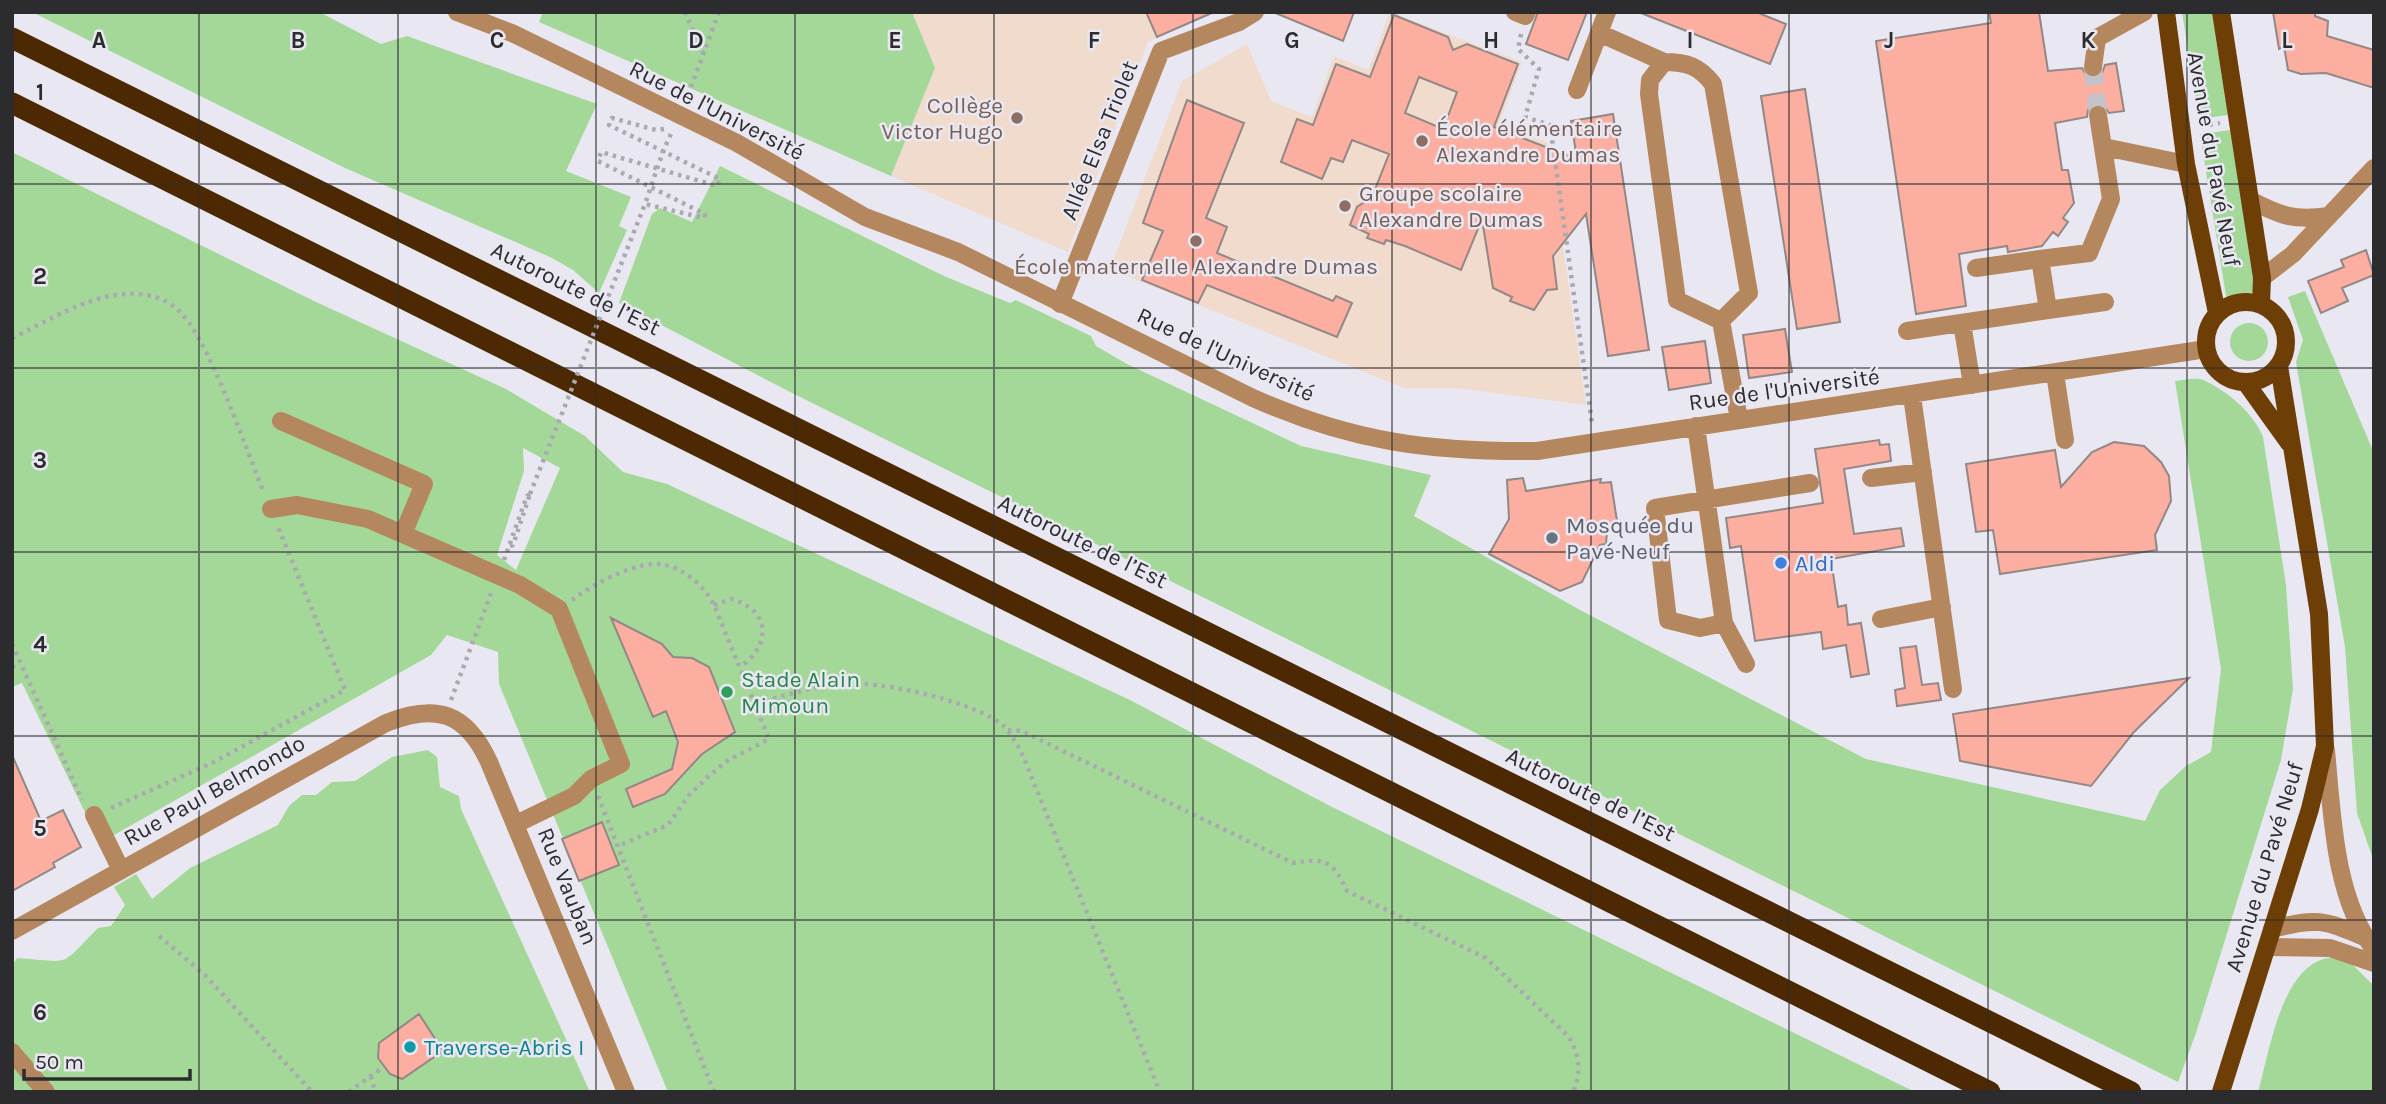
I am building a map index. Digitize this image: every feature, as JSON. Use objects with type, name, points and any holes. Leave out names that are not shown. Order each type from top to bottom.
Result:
[{"type":"highway","name":"Autoroute de l’Est","points":[[12,37],[2131,1092]]},
{"type":"highway","points":[[12,103],[1990,1092]]},
{"type":"main road","name":"Avenue du Pavé Neuf","points":[[2166,12],[2186,164],[2217,313]]},
{"type":"main road","name":"Avenue du Pavé Neuf","points":[[2221,12],[2262,278],[2261,304],[2275,313],[2284,326],[2287,346],[2279,366],[2287,402],[2291,445],[2319,614],[2325,746],[2311,809],[2221,1092]]},
{"type":"main road","points":[[2206,349],[2207,330],[2217,313],[2236,303],[2261,304]]},
{"type":"main road","name":"Avenue du Pavé Neuf","points":[[2206,349],[2215,368],[2228,379],[2246,383],[2291,445]]},
{"type":"main road","points":[[2246,383],[2267,377],[2279,366]]},
{"type":"street","name":"Rue de l'Université","points":[[457,12],[514,34],[737,144],[865,216],[958,252],[1289,414],[1388,443],[1461,452],[1537,452],[2206,349]]},
{"type":"street","name":"Allée Elsa Triolet","points":[[1060,304],[1161,51],[1239,22],[1255,12]]},
{"type":"street","points":[[1577,90],[1607,12]]},
{"type":"street","points":[[2092,67],[2096,38],[2144,12]]},
{"type":"street","points":[[1599,33],[1664,62],[1682,62],[1702,69],[1713,84],[1749,293],[1721,321]]},
{"type":"street","points":[[1664,62],[1650,80],[1649,94],[1677,300],[1721,321]]},
{"type":"street","points":[[1976,268],[2089,253],[2111,199],[2098,115]]},
{"type":"street","points":[[2104,147],[2186,164]]},
{"type":"street","points":[[2262,278],[2293,254],[2374,168]]},
{"type":"street","points":[[2250,200],[2279,215],[2302,220],[2329,216]]},
{"type":"street","points":[[2040,259],[2048,310]]},
{"type":"street","points":[[1907,331],[2105,302]]},
{"type":"street","points":[[1721,321],[1739,419]]},
{"type":"street","points":[[1962,323],[1972,385]]},
{"type":"street","points":[[2055,373],[2065,440]]},
{"type":"street","points":[[1912,396],[1953,689]]},
{"type":"street","points":[[282,421],[424,484],[403,534]]},
{"type":"street","points":[[1696,426],[1724,624],[1745,664]]},
{"type":"street","points":[[1871,478],[1923,472]]},
{"type":"street","points":[[1724,624],[1700,628],[1668,620],[1655,508],[1810,483]]},
{"type":"street","points":[[271,509],[297,506],[368,519],[498,575],[559,609],[621,764],[591,779],[575,796],[516,824]]},
{"type":"street","points":[[1881,619],[1942,607]]},
{"type":"street","name":"Rue Paul Belmondo","points":[[12,931],[386,723],[413,712],[446,714]]},
{"type":"street","name":"Rue Vauban","points":[[446,714],[478,737],[626,1092]]},
{"type":"street","points":[[2325,746],[2340,867],[2369,943]]},
{"type":"street","points":[[94,816],[121,870]]},
{"type":"street","points":[[2272,929],[2310,920],[2328,921],[2369,943]]},
{"type":"street","points":[[2267,947],[2330,948],[2374,963]]},
{"type":"street","points":[[12,1052],[46,1092]]},
{"type":"path","points":[[685,12],[703,54]]},
{"type":"path","points":[[688,95],[719,12]]},
{"type":"path","points":[[1522,14],[1518,49],[1539,69],[1525,117],[1550,125],[1594,443]]},
{"type":"path","points":[[645,204],[704,218],[705,214],[598,161],[601,152],[717,186],[720,180],[609,125],[612,118],[656,130],[675,126]]},
{"type":"path","points":[[2200,126],[2229,122]]},
{"type":"path","points":[[446,714],[670,135]]},
{"type":"path","points":[[12,338],[54,316],[107,297],[128,293],[166,300],[179,310],[197,332],[345,690],[214,762],[90,816],[12,644]]},
{"type":"path","points":[[559,609],[580,594],[650,564],[659,564],[694,579],[706,589],[714,605],[757,704],[769,739],[727,761],[711,774],[689,795],[668,825],[620,845]]},
{"type":"path","points":[[714,605],[731,599],[751,607],[757,614],[761,624],[761,645],[757,653],[740,667]]},
{"type":"path","points":[[12,667],[20,664]]},
{"type":"path","points":[[757,704],[813,688],[844,684],[875,685],[952,703],[996,720],[1008,730],[1023,756],[1160,1092]]},
{"type":"path","points":[[1008,730],[1022,730],[1293,863],[1315,859],[1326,862],[1338,872],[1347,891],[1486,958],[1558,1026],[1575,1047],[1579,1076],[1573,1092]]},
{"type":"path","points":[[591,779],[620,845],[714,1092]]},
{"type":"path","points":[[159,936],[205,975],[312,1092]]},
{"type":"path","points":[[349,1092],[382,1068]]},
{"type":"path","points":[[371,1076],[374,1092]]},
{"type":"shaded area","name":"Collège Victor Hugo","points":[[912,12],[1214,12],[1148,42],[1068,252],[891,176],[935,68]]},
{"type":"shaded area","name":"Groupe scolaire Alexandre Dumas","points":[[1390,12],[1522,62],[1499,124],[1548,143],[1586,405],[1457,388],[1404,388],[1110,269],[1182,81],[1247,44],[1271,101],[1312,117],[1334,56],[1368,70]]},
{"type":"green space","points":[[32,12],[319,12],[381,44],[407,36],[597,104],[566,171],[631,197],[619,226],[627,230],[599,293],[573,270],[550,257],[345,168]]},
{"type":"green space","points":[[543,12],[912,12],[935,68],[891,176],[539,22]]},
{"type":"green space","points":[[2182,12],[2213,12],[2228,115],[2199,119]]},
{"type":"green space","points":[[2231,130],[2255,292],[2226,296],[2200,134]]},
{"type":"green space","name":"Stade Alain Mimoun","points":[[12,152],[314,301],[506,389],[585,436],[623,472],[667,484],[1130,700],[1330,806],[1915,1092],[668,1092],[499,684],[498,652],[447,635],[431,655],[100,843],[22,683],[12,687]],"holes":[[[523,448],[560,468],[516,570],[497,555],[524,471]]]},
{"type":"green space","points":[[720,166],[944,276],[1010,303],[1016,300],[1091,336],[1096,346],[1127,364],[1301,446],[1431,475],[1414,516],[1580,610],[1866,759],[2145,821],[2160,790],[2186,766],[2211,752],[2221,669],[2175,381],[2200,379],[2212,384],[2246,411],[2263,437],[2286,585],[2293,689],[2281,760],[2196,1033],[2178,1082],[790,392],[619,303],[652,214],[660,208],[692,222]]},
{"type":"green space","points":[[2305,291],[2374,453],[2374,862],[2357,813],[2345,647],[2296,362],[2303,340],[2288,297]]},
{"type":"green space","points":[[2249,323],[2262,329],[2268,342],[2262,355],[2249,361],[2236,355],[2230,342],[2236,329]]},
{"type":"green space","points":[[428,750],[437,757],[440,787],[459,796],[461,809],[590,1092],[12,1092],[12,966],[17,958],[64,960],[98,928],[111,926],[125,905],[114,887],[136,874],[152,899],[190,868],[278,825],[289,806],[302,795],[316,795],[332,782],[355,781],[392,757]]},
{"type":"green space","points":[[2345,957],[2374,986],[2374,1092],[2258,1092],[2278,1016],[2296,980],[2308,967],[2323,959]]},
{"type":"building","points":[[1146,12],[1214,12],[1157,37]]},
{"type":"building","points":[[1273,12],[1354,12],[1343,41]]},
{"type":"building","points":[[1538,12],[1587,12],[1568,60],[1526,44]]},
{"type":"building","points":[[1756,12],[1786,24],[1770,64],[1641,13]]},
{"type":"building","points":[[1989,12],[2039,12],[2048,71],[2082,68],[2087,76],[2097,78],[2105,65],[2116,63],[2124,111],[2109,113],[2103,105],[2096,104],[2088,110],[2087,117],[2055,123],[2062,170],[2068,170],[2074,203],[2063,218],[2068,222],[2058,236],[2053,232],[2042,246],[2008,252],[2007,246],[1959,254],[1966,306],[1916,314],[1876,41],[1991,23]]},
{"type":"building","points":[[2273,12],[2315,12],[2315,16],[2328,21],[2327,36],[2374,50],[2374,88],[2326,73],[2301,74],[2288,70],[2284,46],[2279,49]]},
{"type":"building","points":[[1394,15],[1448,37],[1453,50],[1467,44],[1518,64],[1494,127],[1577,159],[1571,121],[1613,114],[1649,350],[1608,356],[1586,214],[1553,256],[1557,289],[1547,290],[1534,310],[1510,301],[1512,297],[1493,288],[1482,219],[1461,270],[1405,246],[1386,240],[1384,244],[1367,238],[1369,234],[1350,225],[1357,207],[1372,197],[1389,154],[1352,140],[1343,162],[1331,158],[1322,179],[1281,162],[1297,119],[1313,125],[1336,64],[1370,77]],"holes":[[[1419,77],[1457,92],[1443,129],[1405,113]]]},
{"type":"building","points":[[1805,89],[1840,322],[1797,329],[1761,96]]},
{"type":"building","points":[[1187,100],[1244,123],[1206,218],[1227,227],[1217,253],[1333,301],[1336,296],[1352,303],[1337,337],[1207,285],[1198,303],[1142,280],[1163,231],[1143,223]]},
{"type":"building","points":[[2366,250],[2374,275],[2342,288],[2348,301],[2321,313],[2308,281],[2344,267],[2341,260]]},
{"type":"building","points":[[1785,329],[1792,372],[1749,378],[1743,335]]},
{"type":"building","points":[[1705,341],[1711,383],[1669,390],[1662,347]]},
{"type":"building","points":[[1879,440],[1880,445],[1889,444],[1891,461],[1844,469],[1854,534],[1901,528],[1904,546],[1831,559],[1838,607],[1846,605],[1848,625],[1861,623],[1869,674],[1851,677],[1846,645],[1823,649],[1821,632],[1755,641],[1741,546],[1730,548],[1726,518],[1823,503],[1815,449]]},
{"type":"building","points":[[2114,442],[2144,446],[2161,462],[2169,476],[2171,501],[2155,535],[2157,550],[2000,574],[1993,530],[1976,532],[1966,464],[2055,450],[2061,487],[2092,452]]},
{"type":"building","name":"Mosquée du Pavé Neuf","points":[[1523,478],[1526,491],[1601,479],[1600,483],[1611,482],[1617,521],[1607,531],[1606,544],[1600,545],[1582,582],[1560,591],[1489,554],[1509,519],[1507,480]]},
{"type":"building","points":[[611,618],[662,644],[673,657],[692,658],[709,667],[735,732],[702,754],[665,794],[633,807],[626,789],[672,769],[678,742],[666,711],[653,717]]},
{"type":"building","points":[[1916,646],[1922,685],[1938,683],[1941,700],[1897,706],[1895,690],[1905,688],[1900,648]]},
{"type":"building","points":[[2189,678],[2134,732],[2091,786],[1960,761],[1953,714]]},
{"type":"building","points":[[12,755],[41,821],[63,810],[81,847],[53,863],[55,867],[12,891]]},
{"type":"building","points":[[602,822],[619,865],[579,881],[562,839]]},
{"type":"building","name":"Traverse-Abris I","points":[[419,1014],[443,1051],[402,1079],[390,1074],[378,1058],[379,1043]]},
{"type":"tunnel","points":[[2093,67],[2098,115]]},
{"type":"place","name":"Collège Victor Hugo","points":[[1017,118]]},
{"type":"place","name":"École élémentaire Alexandre Dumas","points":[[1422,141]]},
{"type":"place","name":"Groupe scolaire Alexandre Dumas","points":[[1345,206]]},
{"type":"place","name":"École maternelle Alexandre Dumas","points":[[1196,241]]},
{"type":"place","name":"Mosquée du Pavé Neuf","points":[[1552,538]]},
{"type":"place","name":"Aldi","points":[[1781,563]]},
{"type":"place","name":"Stade Alain Mimoun","points":[[727,692]]},
{"type":"place","name":"Traverse-Abris I","points":[[410,1047]]}]
